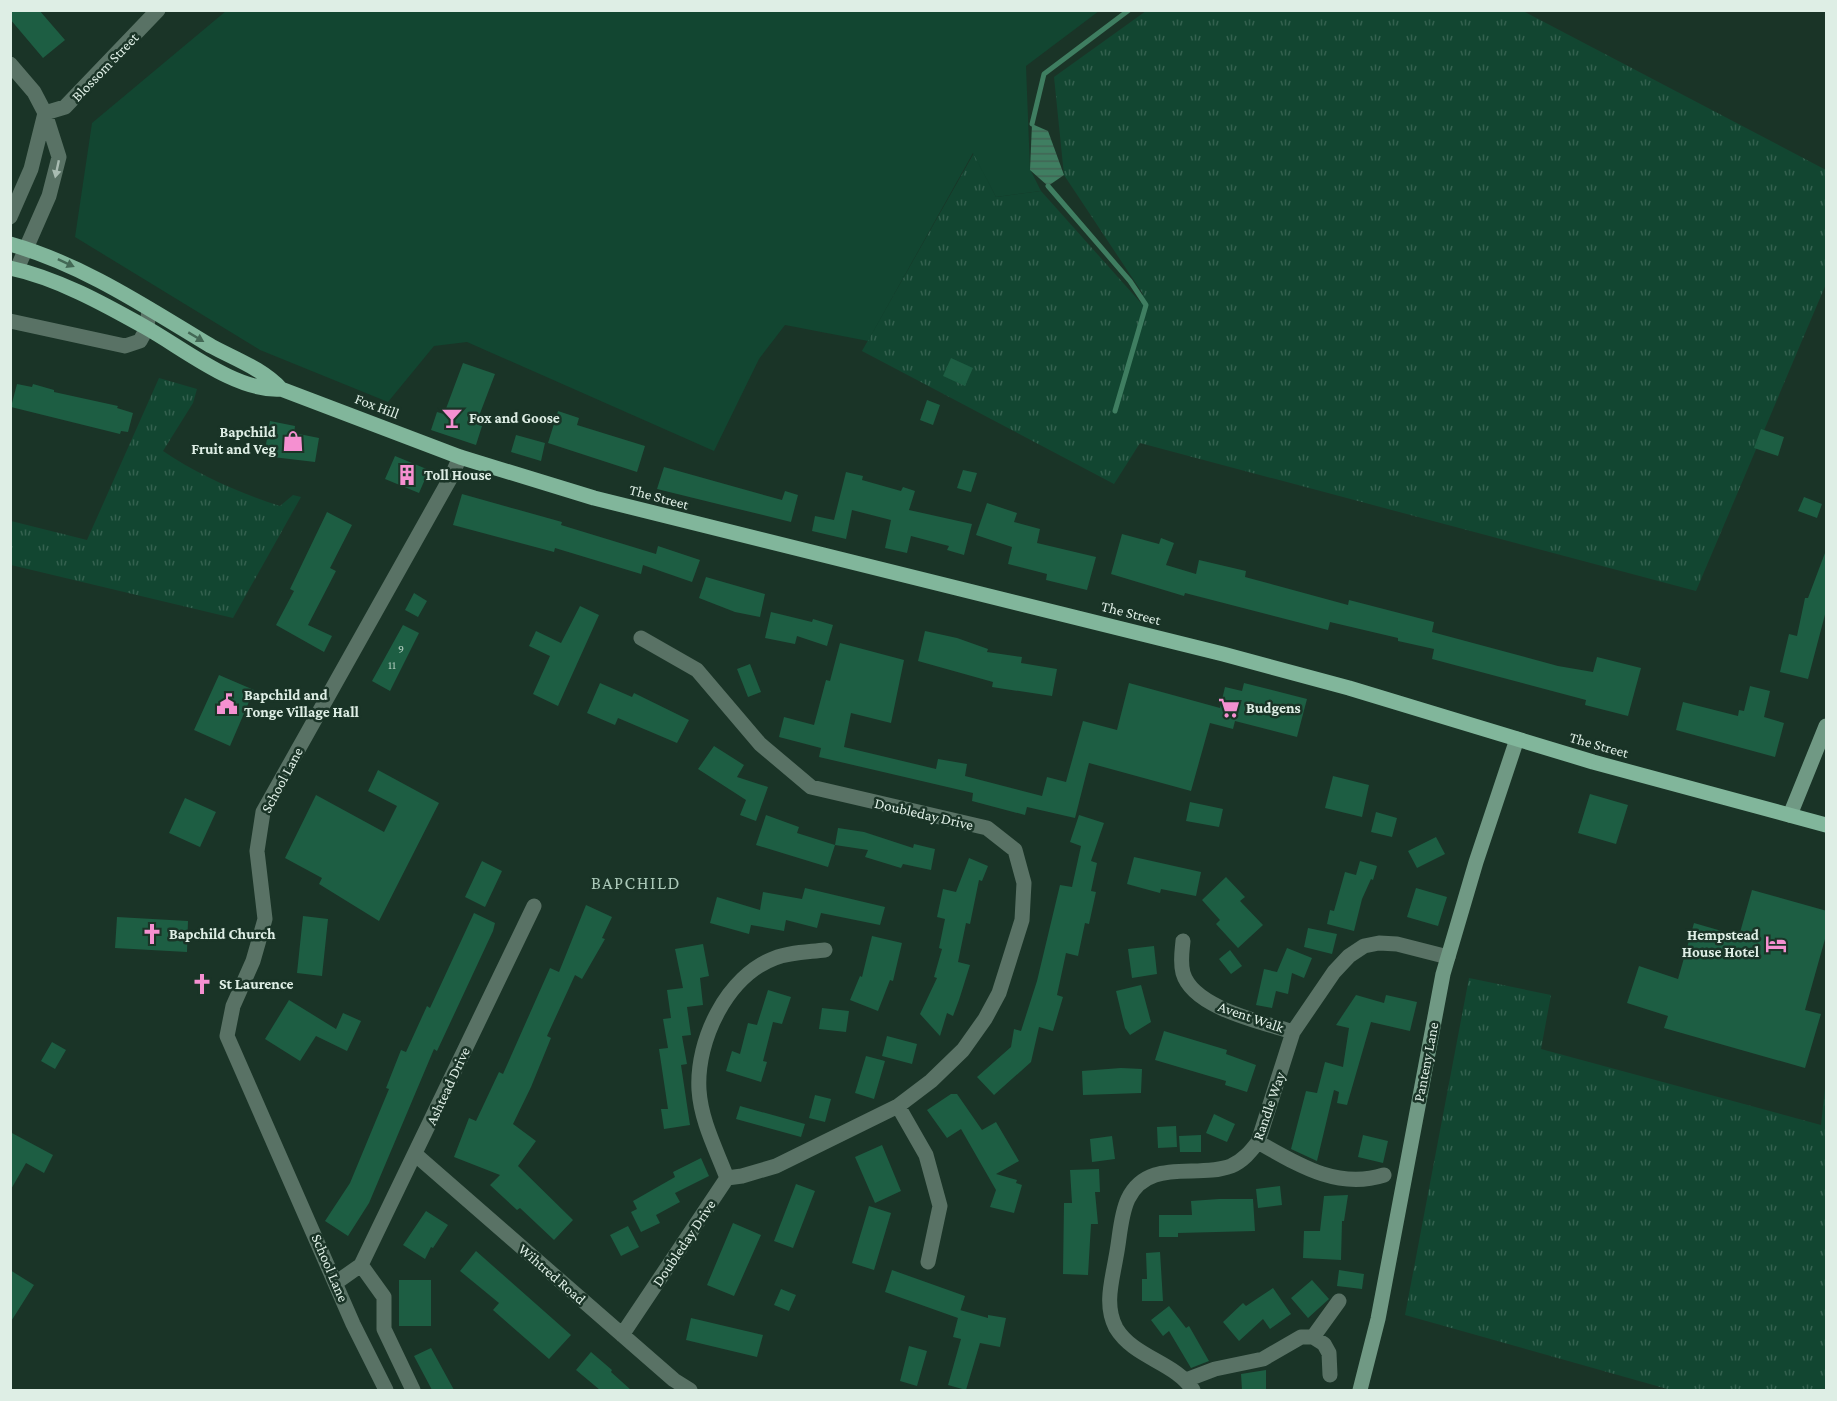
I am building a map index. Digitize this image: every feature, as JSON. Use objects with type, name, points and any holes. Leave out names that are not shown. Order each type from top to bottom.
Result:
[{"type":"main road","name":"Fox Hill","points":[[10,244],[27,248],[109,284],[270,377],[281,389]]},
{"type":"main road","name":"Fox Hill","points":[[14,269],[99,303],[147,328],[192,356],[264,390],[281,389],[460,457]]},
{"type":"main road","name":"The Street","points":[[460,457],[594,498],[727,533],[1223,654],[1827,825]]},
{"type":"street","name":"Blossom Street","points":[[45,114],[65,107],[158,10]]},
{"type":"street","points":[[10,64],[34,92],[45,114],[59,157],[50,196],[27,248],[14,269]]},
{"type":"street","points":[[10,217],[31,169],[45,114]]},
{"type":"street","points":[[10,321],[115,346],[124,346],[140,341],[147,328],[149,309]]},
{"type":"street","name":"School Lane","points":[[386,1390],[353,1324],[337,1282],[227,1036],[233,1006],[253,961],[265,920],[257,851],[262,812],[451,477],[460,457]]},
{"type":"street","name":"Doubleday Drive","points":[[622,1335],[728,1178],[776,1166],[898,1106],[931,1081],[963,1050],[985,1019],[999,993],[1022,920],[1024,883],[1016,850],[987,828],[811,787],[760,744],[697,670],[641,638]]},
{"type":"street","points":[[1790,815],[1827,726]]},
{"type":"street","name":"Panteny Lane","points":[[1360,1390],[1378,1319],[1430,1038],[1448,957],[1476,862],[1517,739]]},
{"type":"street","name":"Ashtead Drive","points":[[337,1282],[361,1265],[534,906]]},
{"type":"street","name":"Avent Walk","points":[[1183,941],[1181,959],[1183,975],[1193,991],[1209,1003],[1293,1032]]},
{"type":"street","name":"Randle Way","points":[[1190,1385],[1130,1344],[1111,1316],[1109,1300],[1123,1211],[1131,1193],[1156,1174],[1168,1171],[1219,1169],[1233,1165],[1258,1142],[1293,1032],[1334,972],[1364,946],[1379,943],[1397,944],[1448,957]]},
{"type":"street","points":[[728,1178],[704,1120],[699,1089],[704,1048],[723,1003],[745,975],[776,958],[825,950]]},
{"type":"street","points":[[898,1106],[926,1155],[940,1206],[928,1262]]},
{"type":"street","points":[[1258,1142],[1309,1171],[1362,1178],[1384,1175]]},
{"type":"street","name":"Wihtred Road","points":[[416,1155],[622,1335],[690,1390]]},
{"type":"street","points":[[361,1265],[384,1296],[384,1329],[413,1390]]},
{"type":"street","points":[[1313,1337],[1339,1301]]},
{"type":"street","points":[[1190,1385],[1215,1369],[1263,1359],[1288,1342],[1301,1337],[1313,1337],[1324,1344],[1329,1353],[1330,1375]]},
{"type":"green space","points":[[226,11],[1099,11],[1026,66],[1030,169],[1041,191],[996,197],[973,153],[868,341],[785,325],[759,359],[714,451],[467,342],[434,346],[388,402],[260,350],[75,237],[92,123]]},
{"type":"green space","points":[[1146,11],[1523,11],[1826,170],[1826,284],[1696,591],[1140,443],[1114,484],[862,351],[974,153],[996,197],[1041,191],[1141,303],[1143,294],[1064,175],[1054,77]]},
{"type":"green space","points":[[159,378],[197,389],[193,403],[163,451],[220,483],[280,506],[293,495],[301,497],[233,618],[11,565],[11,521],[87,540]]},
{"type":"green space","points":[[1469,978],[1551,995],[1541,1049],[1821,1125],[1826,1079],[1826,1390],[1671,1390],[1405,1315]]},
{"type":"shaded area","points":[[1032,124],[1048,131],[1064,175],[1048,186],[1030,170]]},
{"type":"building","points":[[10,10],[39,10],[65,40],[43,58],[10,19]]},
{"type":"building","points":[[951,358],[973,368],[965,386],[943,376]]},
{"type":"building","points":[[463,363],[495,374],[476,424],[482,426],[476,445],[431,430],[437,412],[444,414]]},
{"type":"building","points":[[17,384],[32,387],[33,384],[54,390],[54,392],[118,406],[117,408],[133,413],[128,432],[121,431],[120,434],[11,407]]},
{"type":"building","points":[[927,400],[940,405],[933,425],[920,420]]},
{"type":"building","points":[[558,411],[579,418],[577,425],[645,446],[637,472],[548,443]]},
{"type":"building","name":"Bapchild Fruit and Veg","points":[[270,421],[295,426],[294,433],[319,438],[315,462],[264,456]]},
{"type":"building","points":[[1761,429],[1784,437],[1778,456],[1754,448]]},
{"type":"building","points":[[516,435],[545,443],[541,461],[511,452]]},
{"type":"building","name":"Toll House","points":[[395,456],[429,470],[419,493],[385,479]]},
{"type":"building","points":[[664,467],[782,500],[785,491],[798,495],[791,522],[657,489]]},
{"type":"building","points":[[963,470],[977,473],[971,492],[957,488]]},
{"type":"building","points":[[846,472],[863,476],[862,480],[901,491],[903,487],[915,491],[909,510],[972,524],[964,555],[947,550],[949,546],[911,536],[907,553],[885,548],[891,520],[852,510],[846,539],[812,531],[815,516],[834,520]]},
{"type":"building","points":[[462,494],[562,522],[561,525],[656,554],[658,546],[700,560],[692,582],[643,565],[641,574],[555,548],[554,552],[453,525]]},
{"type":"building","points":[[1804,497],[1822,504],[1817,518],[1798,511]]},
{"type":"building","points":[[987,503],[1017,513],[1014,522],[1040,529],[1037,543],[1096,557],[1087,590],[1046,580],[1047,574],[1008,564],[1012,547],[976,535]]},
{"type":"building","points":[[327,512],[352,525],[330,568],[336,571],[308,625],[332,636],[324,652],[276,625],[294,591],[290,589]]},
{"type":"building","points":[[1122,534],[1159,544],[1161,538],[1174,543],[1166,565],[1196,574],[1199,560],[1246,571],[1245,577],[1348,605],[1349,600],[1434,622],[1432,632],[1558,666],[1593,672],[1597,657],[1641,668],[1628,716],[1585,705],[1586,700],[1432,659],[1434,649],[1398,641],[1398,638],[1330,622],[1328,630],[1185,593],[1184,596],[1111,574]]},
{"type":"building","points":[[1825,553],[1827,607],[1808,679],[1780,672],[1789,634],[1797,636],[1805,598],[1808,598]]},
{"type":"building","points":[[706,577],[765,594],[760,617],[735,612],[699,598]]},
{"type":"building","points":[[414,593],[427,601],[418,617],[405,610]]},
{"type":"building","points":[[580,606],[599,615],[558,706],[533,694],[550,656],[529,646],[536,631],[561,643]]},
{"type":"building","points":[[771,612],[833,625],[827,646],[797,636],[795,644],[765,638]]},
{"type":"building","points":[[403,625],[419,633],[390,691],[372,681]]},
{"type":"building","points":[[925,631],[957,638],[988,649],[987,652],[1022,657],[1021,663],[1057,669],[1052,696],[992,687],[993,682],[918,661]]},
{"type":"building","points":[[840,643],[904,660],[891,723],[851,713],[844,747],[936,769],[938,759],[967,764],[965,776],[1042,796],[1047,777],[1066,782],[1083,721],[1117,730],[1129,683],[1220,708],[1225,687],[1242,691],[1244,683],[1307,699],[1297,737],[1235,721],[1233,729],[1210,723],[1191,791],[1089,763],[1075,818],[1027,807],[1025,815],[972,801],[973,793],[819,757],[821,748],[779,737],[784,717],[814,725],[826,680],[830,681]]},
{"type":"building","points":[[750,664],[761,692],[748,697],[737,669]]},
{"type":"building","name":"Bapchild and Tonge Village Hall","points":[[219,675],[254,690],[230,746],[194,730]]},
{"type":"building","points":[[600,683],[632,697],[634,693],[689,720],[677,743],[618,718],[615,725],[587,713]]},
{"type":"building","points":[[1750,686],[1770,691],[1764,717],[1784,723],[1775,757],[1676,730],[1683,702],[1738,716],[1739,710],[1744,711]]},
{"type":"building","points":[[714,746],[744,765],[737,777],[768,787],[756,821],[740,815],[746,800],[698,769]]},
{"type":"building","points":[[378,770],[439,803],[379,921],[319,884],[322,878],[285,858],[316,795],[384,832],[397,806],[368,791]]},
{"type":"building","points":[[1333,776],[1369,785],[1362,817],[1325,808]]},
{"type":"building","points":[[1590,794],[1628,805],[1616,844],[1578,833]]},
{"type":"building","points":[[185,798],[216,812],[200,847],[169,833]]},
{"type":"building","points":[[1190,802],[1223,809],[1219,827],[1186,821]]},
{"type":"building","points":[[1376,812],[1397,818],[1392,837],[1371,832]]},
{"type":"building","points":[[766,815],[799,827],[797,833],[835,845],[828,867],[756,845]]},
{"type":"building","points":[[1079,815],[1104,823],[1091,861],[1097,863],[1091,891],[1096,892],[1089,924],[1085,923],[1078,956],[1066,953],[1057,995],[1063,997],[1053,1031],[1039,1027],[1031,1062],[994,1095],[977,1077],[1011,1047],[1014,1029],[1021,1031],[1037,981],[1060,885],[1072,887],[1081,846],[1070,842]]},
{"type":"building","points":[[838,828],[864,832],[913,848],[914,844],[935,849],[931,870],[903,864],[901,868],[865,857],[868,850],[835,845]]},
{"type":"building","points":[[1436,837],[1445,854],[1417,868],[1408,851]]},
{"type":"building","points":[[1134,857],[1201,872],[1196,896],[1161,889],[1160,893],[1127,884]]},
{"type":"building","points":[[969,858],[988,866],[982,881],[979,880],[970,924],[966,923],[958,962],[970,965],[953,1016],[947,1013],[940,1036],[920,1014],[937,978],[934,977],[942,949],[939,948],[945,919],[937,917],[943,889],[956,892]]},
{"type":"building","points":[[482,861],[502,871],[485,907],[465,897]]},
{"type":"building","points":[[1360,861],[1377,866],[1373,880],[1371,879],[1362,899],[1354,931],[1327,924],[1330,910],[1334,911],[1345,872],[1356,875]]},
{"type":"building","points":[[1226,877],[1245,897],[1240,901],[1263,925],[1238,948],[1216,924],[1220,920],[1202,900]]},
{"type":"building","points":[[805,888],[885,907],[880,925],[821,913],[817,928],[786,920],[784,931],[751,925],[749,934],[710,923],[717,897],[760,910],[763,892],[802,899]]},
{"type":"building","points":[[1416,888],[1447,897],[1438,926],[1407,917]]},
{"type":"building","points":[[1752,890],[1827,911],[1827,932],[1805,1010],[1821,1014],[1805,1068],[1664,1028],[1668,1016],[1627,1003],[1639,966],[1678,979],[1694,923],[1739,936]]},
{"type":"building","points":[[586,905],[612,917],[602,938],[605,939],[582,979],[575,975],[547,1036],[551,1038],[513,1124],[536,1141],[518,1166],[573,1220],[554,1240],[520,1208],[517,1210],[490,1185],[500,1175],[454,1157],[469,1118],[476,1121],[499,1072],[503,1074],[550,968],[559,972]]},
{"type":"building","points":[[474,913],[495,923],[493,931],[437,1051],[434,1049],[369,1203],[348,1236],[325,1221],[350,1183],[389,1089],[386,1088],[401,1050],[406,1052],[427,1006],[430,1008]]},
{"type":"building","points":[[303,916],[328,919],[322,976],[297,973]]},
{"type":"building","name":"Bapchild Church","points":[[117,917],[188,921],[187,952],[115,948]]},
{"type":"building","points":[[1308,928],[1337,934],[1332,954],[1304,947]]},
{"type":"building","points":[[872,936],[902,943],[893,981],[890,980],[878,1011],[850,1000],[860,976],[862,977]]},
{"type":"building","points":[[703,944],[709,976],[700,978],[703,1005],[687,1007],[691,1035],[682,1036],[687,1064],[681,1065],[690,1125],[664,1129],[661,1109],[668,1109],[659,1049],[668,1048],[663,1019],[671,1018],[667,990],[683,988],[675,949]]},
{"type":"building","points":[[1154,946],[1157,974],[1132,978],[1128,949]]},
{"type":"building","points":[[1287,948],[1312,958],[1304,978],[1292,973],[1288,994],[1276,991],[1272,1008],[1256,1005],[1264,969],[1277,972]]},
{"type":"building","points":[[1230,950],[1242,966],[1231,974],[1219,959]]},
{"type":"building","points":[[1141,985],[1151,1022],[1130,1035],[1125,1028],[1116,991]]},
{"type":"building","points":[[768,990],[791,997],[782,1024],[773,1022],[763,1061],[767,1062],[761,1082],[726,1071],[732,1051],[740,1054],[748,1023],[757,1025]]},
{"type":"building","points":[[1356,995],[1384,1003],[1386,995],[1417,1002],[1410,1031],[1371,1022],[1347,1105],[1337,1103],[1339,1092],[1334,1090],[1317,1161],[1291,1149],[1306,1091],[1317,1093],[1325,1062],[1343,1067],[1349,1028],[1336,1025]]},
{"type":"building","points":[[289,1000],[336,1029],[343,1013],[361,1021],[347,1051],[316,1036],[300,1061],[265,1039]]},
{"type":"building","points":[[822,1008],[849,1011],[846,1032],[819,1029]]},
{"type":"building","points":[[1164,1031],[1227,1050],[1226,1054],[1256,1065],[1247,1092],[1225,1085],[1226,1081],[1155,1060]]},
{"type":"building","points":[[887,1036],[917,1044],[912,1064],[882,1056]]},
{"type":"building","points":[[52,1042],[66,1050],[55,1069],[41,1061]]},
{"type":"building","points":[[866,1056],[885,1061],[874,1099],[855,1093]]},
{"type":"building","points":[[1142,1069],[1141,1093],[1083,1095],[1082,1071]]},
{"type":"building","points":[[951,1094],[957,1094],[982,1130],[996,1122],[1019,1161],[996,1174],[1017,1180],[1016,1183],[1022,1185],[1014,1213],[990,1207],[996,1190],[961,1129],[947,1138],[927,1110]]},
{"type":"building","points":[[815,1095],[831,1099],[825,1122],[809,1118]]},
{"type":"building","points":[[740,1106],[805,1124],[801,1137],[736,1119]]},
{"type":"building","points":[[1214,1114],[1235,1124],[1227,1142],[1206,1133]]},
{"type":"building","points":[[1176,1126],[1177,1147],[1158,1148],[1157,1127]]},
{"type":"building","points":[[10,1132],[53,1155],[44,1173],[26,1163],[10,1191]]},
{"type":"building","points":[[1201,1135],[1201,1152],[1180,1152],[1179,1136]]},
{"type":"building","points":[[1363,1135],[1388,1141],[1383,1163],[1358,1157]]},
{"type":"building","points":[[1112,1136],[1115,1159],[1092,1162],[1090,1139]]},
{"type":"building","points":[[882,1145],[901,1191],[875,1203],[855,1157]]},
{"type":"building","points":[[701,1158],[709,1176],[675,1193],[680,1202],[656,1215],[660,1223],[641,1232],[631,1212],[637,1209],[633,1201],[675,1177],[673,1172]]},
{"type":"building","points":[[1099,1169],[1100,1192],[1095,1192],[1098,1224],[1091,1224],[1088,1275],[1063,1274],[1064,1203],[1072,1203],[1070,1170]]},
{"type":"building","points":[[796,1184],[815,1191],[793,1248],[774,1241]]},
{"type":"building","points":[[1280,1186],[1282,1205],[1258,1208],[1256,1189]]},
{"type":"building","points":[[1348,1195],[1344,1221],[1342,1221],[1341,1260],[1303,1258],[1304,1231],[1320,1231],[1324,1196]]},
{"type":"building","points":[[1253,1199],[1255,1231],[1178,1233],[1178,1237],[1159,1237],[1159,1215],[1192,1215],[1191,1201]]},
{"type":"building","points":[[869,1206],[891,1213],[874,1270],[852,1263]]},
{"type":"building","points":[[426,1211],[448,1225],[425,1259],[403,1245]]},
{"type":"building","points":[[733,1223],[761,1235],[734,1296],[707,1285]]},
{"type":"building","points":[[628,1226],[639,1247],[621,1256],[610,1235]]},
{"type":"building","points":[[476,1251],[571,1335],[549,1359],[493,1310],[499,1303],[460,1271]]},
{"type":"building","points":[[1160,1252],[1163,1301],[1142,1301],[1142,1279],[1147,1279],[1146,1253]]},
{"type":"building","points":[[10,1270],[34,1285],[10,1323]]},
{"type":"building","points":[[892,1270],[965,1296],[958,1318],[885,1292]]},
{"type":"building","points":[[1339,1270],[1364,1274],[1362,1289],[1337,1286]]},
{"type":"building","points":[[399,1280],[431,1280],[431,1326],[399,1326]]},
{"type":"building","points":[[1312,1280],[1329,1299],[1308,1318],[1291,1298]]},
{"type":"building","points":[[1273,1288],[1291,1314],[1270,1329],[1263,1319],[1239,1341],[1223,1322],[1243,1303],[1246,1306]]},
{"type":"building","points":[[781,1289],[796,1295],[789,1311],[774,1305]]},
{"type":"building","points":[[1169,1306],[1186,1328],[1189,1326],[1209,1361],[1191,1368],[1169,1331],[1163,1336],[1151,1320]]},
{"type":"building","points":[[960,1310],[988,1318],[988,1315],[1006,1318],[1000,1347],[980,1343],[966,1390],[948,1385],[961,1339],[953,1337]]},
{"type":"building","points":[[691,1318],[763,1335],[757,1357],[686,1340]]},
{"type":"building","points":[[909,1346],[927,1351],[917,1386],[900,1381]]},
{"type":"building","points":[[431,1348],[454,1390],[432,1390],[414,1356]]},
{"type":"building","points":[[591,1352],[631,1390],[600,1390],[576,1370]]},
{"type":"building","points":[[1266,1370],[1266,1389],[1242,1390],[1241,1374]]},
{"type":"waterway","points":[[1032,124],[1044,74],[1129,10]]},
{"type":"waterway","points":[[1048,186],[1130,281],[1146,305],[1115,411]]},
{"type":"place","name":"Fox and Goose","points":[[452,418]]},
{"type":"place","name":"Bapchild Fruit and Veg","points":[[293,441]]},
{"type":"place","name":"Toll House","points":[[407,475]]},
{"type":"place","name":"Bapchild and Tonge Village Hall","points":[[227,704]]},
{"type":"place","name":"Budgens","points":[[1229,708]]},
{"type":"place","name":"Bapchild Church","points":[[152,934]]},
{"type":"place","name":"Hempstead House Hotel","points":[[1776,944]]},
{"type":"place","name":"St Laurence","points":[[202,984]]},
{"type":"district","name":"BAPCHILD","points":[[636,883]]}]
